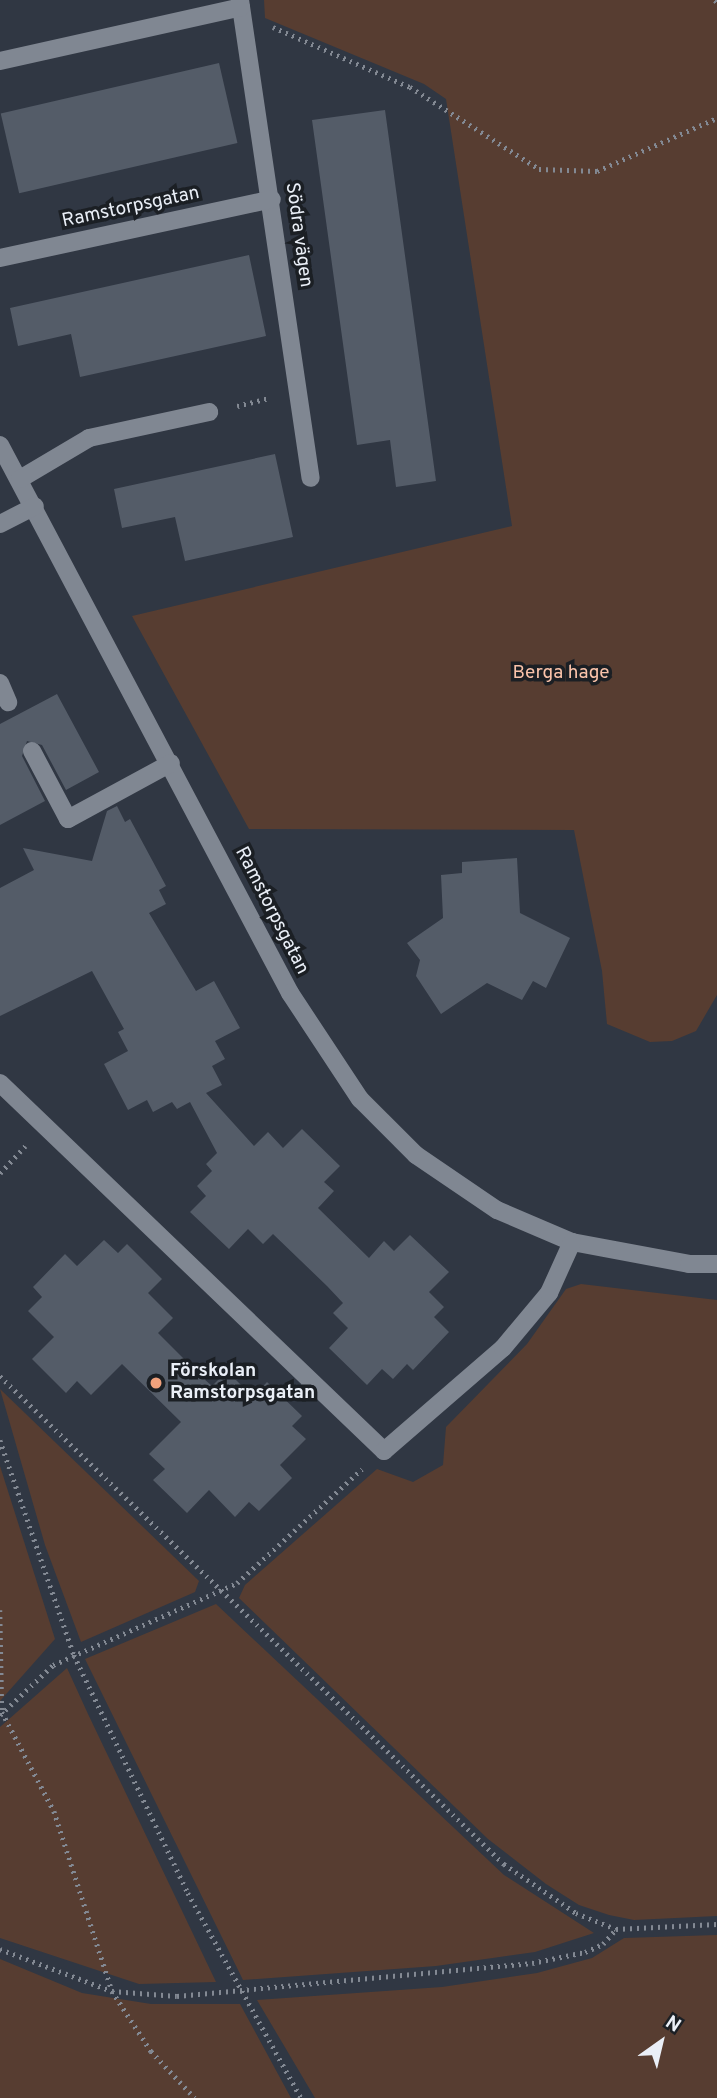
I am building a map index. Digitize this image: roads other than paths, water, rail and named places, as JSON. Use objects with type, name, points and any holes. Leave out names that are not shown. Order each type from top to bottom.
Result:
[{"type":"street","points":[[0,61],[240,4]]},
{"type":"street","name":"Södra vägen","points":[[240,4],[272,199],[311,478]]},
{"type":"street","name":"Ramstorpsgatan","points":[[0,258],[272,199]]},
{"type":"street","points":[[20,479],[89,438],[209,412]]},
{"type":"street","name":"Ramstorpsgatan","points":[[0,445],[171,762],[289,993],[360,1099],[416,1155],[467,1192],[572,1241],[689,1264],[717,1264]]},
{"type":"street","points":[[0,524],[35,506]]},
{"type":"street","points":[[0,683],[8,702]]},
{"type":"street","points":[[32,751],[68,819],[171,762]]},
{"type":"street","points":[[0,1083],[384,1451],[503,1348],[549,1293],[572,1241]]},
{"type":"place","name":"Förskolan Ramstorpsgatan","points":[[156,1383]]},
{"type":"park label","name":"Berga hage","points":[[561,674]]}]
